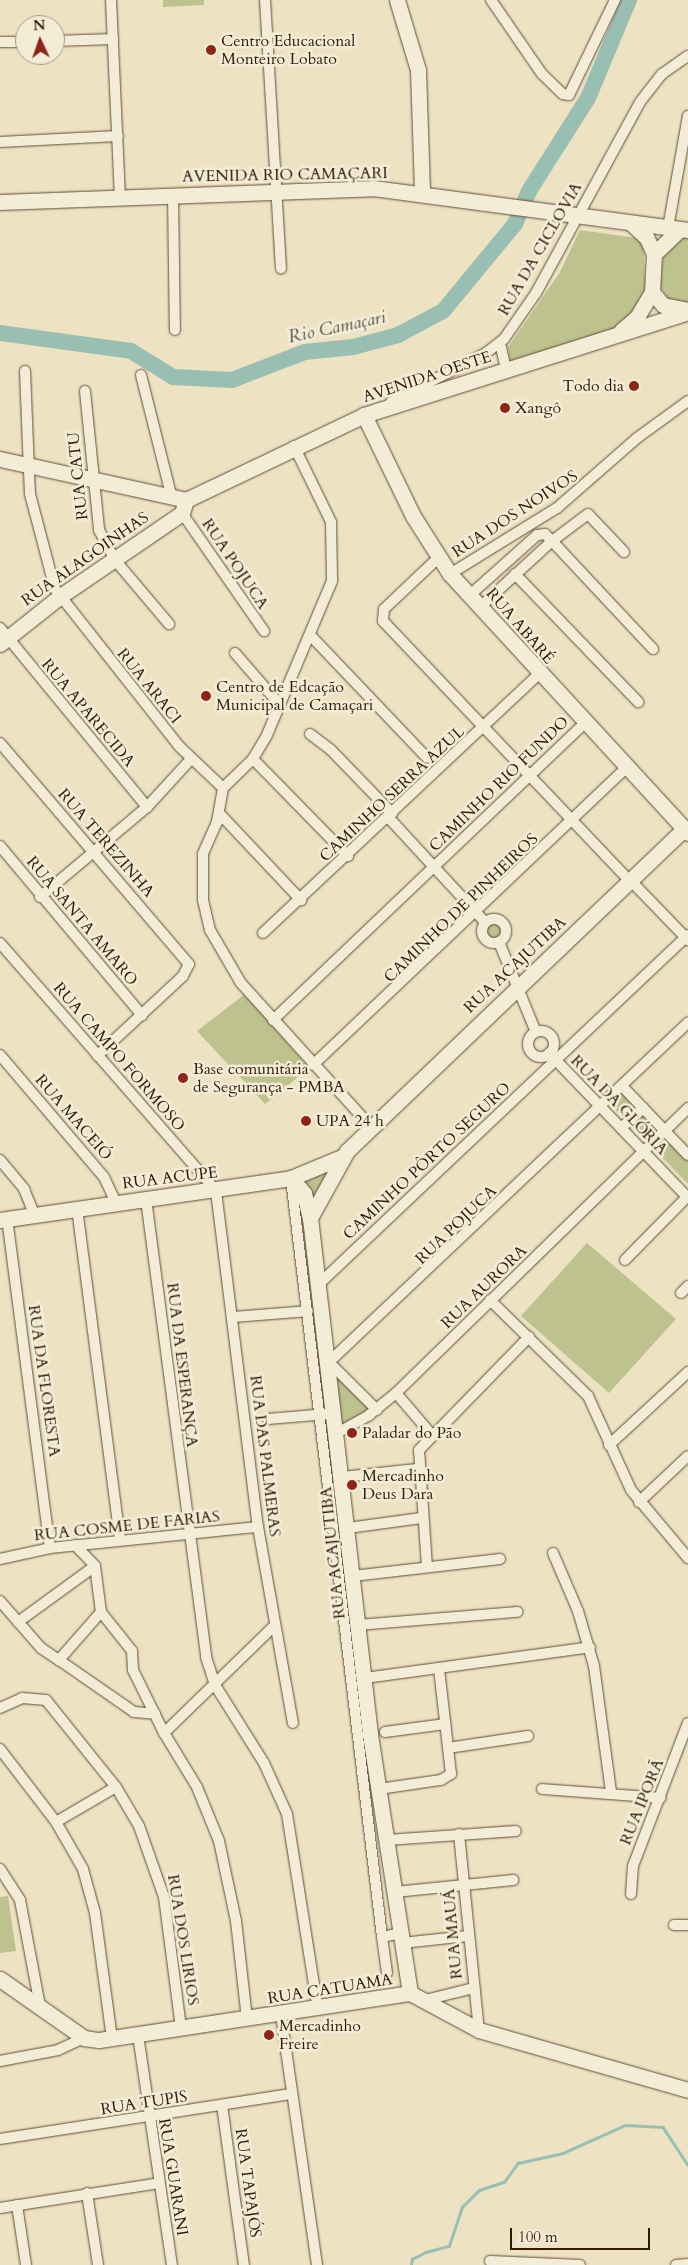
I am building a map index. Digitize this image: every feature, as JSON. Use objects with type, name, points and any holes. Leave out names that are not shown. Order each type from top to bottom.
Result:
[{"type":"street","points":[[111,0],[120,198]]},
{"type":"street","points":[[265,0],[281,269]]},
{"type":"street","points":[[397,0],[418,70],[422,192]]},
{"type":"street","points":[[491,0],[525,52],[562,94],[573,92],[615,0]]},
{"type":"street","points":[[65,41],[113,39]]},
{"type":"street","points":[[0,42],[15,42]]},
{"type":"street","name":"RUA DA CICLOVIA","points":[[370,413],[500,343],[536,293],[640,102],[662,74],[688,56]]},
{"type":"street","points":[[654,254],[679,229],[688,116]]},
{"type":"street","points":[[0,142],[118,136]]},
{"type":"street","name":"AVENIDA RIO CAMAÇARI","points":[[0,202],[173,195],[276,194],[346,188],[422,192],[494,202],[577,217],[679,229]]},
{"type":"street","points":[[173,195],[175,330]]},
{"type":"street","points":[[613,336],[637,316],[652,292],[654,254],[647,238],[632,224]]},
{"type":"street","points":[[652,292],[663,306],[688,311]]},
{"type":"street","name":"AVENIDA OESTE","points":[[184,506],[294,446],[370,413],[688,311]]},
{"type":"street","points":[[500,343],[506,370]]},
{"type":"street","points":[[25,371],[30,466],[37,533],[59,597]]},
{"type":"street","points":[[141,375],[171,494],[184,506]]},
{"type":"street","name":"RUA CATU","points":[[85,391],[92,483],[99,530],[114,560],[169,624]]},
{"type":"street","name":"RUA DOS NOIVOS","points":[[450,574],[558,508],[637,438],[688,401]]},
{"type":"street","name":"RUA ABARÉ","points":[[370,413],[438,558],[450,574],[584,724],[687,830]]},
{"type":"street","points":[[294,446],[329,517],[334,537],[332,581],[311,636],[253,759],[223,788],[219,813],[202,860],[207,921],[234,972],[273,1020],[372,1128]]},
{"type":"street","points":[[0,459],[92,483],[171,494]]},
{"type":"street","name":"RUA ALAGOINHAS","points":[[2,637],[114,560],[184,506]]},
{"type":"street","name":"RUA POJUCA","points":[[184,506],[264,632]]},
{"type":"street","points":[[475,601],[515,574],[552,541],[588,514],[624,552]]},
{"type":"street","points":[[475,601],[537,535],[545,534],[653,648]]},
{"type":"street","points":[[438,558],[384,609],[383,621],[571,824],[687,937]]},
{"type":"street","points":[[515,574],[638,702]]},
{"type":"street","name":"RUA ARACI","points":[[59,597],[191,758],[223,788]]},
{"type":"street","points":[[311,636],[427,758]]},
{"type":"street","name":"RUA APARECIDA","points":[[2,637],[147,807]]},
{"type":"street","points":[[235,653],[280,705]]},
{"type":"street","name":"CAMINHO SERRA AZUL","points":[[263,933],[301,900],[483,730],[539,674]]},
{"type":"street","name":"CAMINHO RIO FUNDO","points":[[273,1020],[584,724]]},
{"type":"street","points":[[310,734],[331,750],[485,922]]},
{"type":"street","name":"RUA TEREZINHA","points":[[0,743],[189,963],[184,976],[142,1015]]},
{"type":"street","points":[[40,897],[147,807],[191,758]]},
{"type":"street","points":[[253,759],[348,856]]},
{"type":"street","name":"CAMINHO DE PINHEIROS","points":[[313,1065],[571,824],[626,768]]},
{"type":"street","points":[[219,813],[301,900]]},
{"type":"street","name":"RUA ACAJUTIBA","points":[[415,1997],[401,1938],[379,1789],[368,1770],[364,1741],[365,1678],[337,1433],[327,1414],[329,1362],[310,1218],[342,1157],[516,986],[687,830]]},
{"type":"street","name":"RUA SANTA AMARO","points":[[2,852],[142,1015]]},
{"type":"street","points":[[493,918],[502,921],[506,935],[500,942],[490,943],[483,936],[485,922],[493,918]]},
{"type":"street","name":"CAMINHO PÔRTO SEGURO","points":[[319,1284],[553,1056],[687,937]]},
{"type":"street","points":[[500,942],[536,1032],[551,1037],[553,1056],[541,1056],[530,1050],[529,1038],[536,1032]]},
{"type":"street","name":"RUA CAMPO FORMOSO","points":[[0,943],[216,1191]]},
{"type":"street","points":[[97,1056],[142,1015]]},
{"type":"street","name":"RUA POJUCA","points":[[329,1362],[688,1023]]},
{"type":"street","name":"RUA MACEIÓ","points":[[0,1055],[104,1177],[116,1203]]},
{"type":"street","name":"RUA DA GLÓRIA","points":[[553,1056],[687,1198]]},
{"type":"street","points":[[622,1086],[688,1154]]},
{"type":"street","points":[[621,1128],[643,1108]]},
{"type":"street","name":"RUA AURORA","points":[[337,1433],[377,1410],[396,1393],[688,1108]]},
{"type":"street","name":"RUA ACUPE","points":[[4,1219],[216,1191],[291,1178],[342,1157]]},
{"type":"street","points":[[0,1160],[24,1189],[34,1214]]},
{"type":"street","points":[[291,1178],[304,1193],[310,1218]]},
{"type":"street","points":[[291,1178],[308,1311],[327,1414],[335,1561],[364,1741]]},
{"type":"street","name":"RUA DAS PALMERAS","points":[[216,1191],[258,1527],[274,1626],[293,1723]]},
{"type":"street","points":[[625,1260],[687,1198]]},
{"type":"street","name":"RUA DA ESPERANÇA","points":[[146,1199],[201,1632],[215,1684],[264,1763],[287,1814],[318,2009]]},
{"type":"street","points":[[77,1208],[120,1540]]},
{"type":"street","name":"RUA DA FLORESTA","points":[[4,1219],[50,1548]]},
{"type":"street","points":[[490,1300],[529,1336],[588,1396],[609,1445],[639,1502],[687,1553]]},
{"type":"street","points":[[232,1317],[308,1311]]},
{"type":"street","points":[[427,1567],[417,1469],[419,1450],[431,1434],[529,1336]]},
{"type":"street","points":[[329,1362],[377,1410]]},
{"type":"street","points":[[609,1445],[688,1372]]},
{"type":"street","points":[[396,1393],[431,1434]]},
{"type":"street","points":[[268,1419],[327,1414]]},
{"type":"street","points":[[639,1502],[688,1456]]},
{"type":"street","points":[[342,1477],[417,1469]]},
{"type":"street","points":[[348,1528],[421,1518]]},
{"type":"street","name":"RUA COSME DE FARIAS","points":[[0,1559],[50,1548],[74,1545],[258,1527]]},
{"type":"street","points":[[74,1545],[95,1566],[100,1612],[132,1650],[132,1670],[164,1734],[197,1787],[219,1841],[236,1921],[247,2019]]},
{"type":"street","points":[[553,1553],[590,1647],[602,1704],[611,1791]]},
{"type":"street","points":[[335,1561],[353,1578],[500,1559]]},
{"type":"street","points":[[18,1622],[95,1566]]},
{"type":"street","points":[[0,1601],[41,1648],[134,1712],[155,1714]]},
{"type":"street","points":[[59,1660],[100,1612]]},
{"type":"street","points":[[358,1625],[517,1612]]},
{"type":"street","points":[[164,1734],[274,1626]]},
{"type":"street","points":[[365,1678],[590,1647]]},
{"type":"street","points":[[379,1789],[441,1780],[450,1774],[439,1669]]},
{"type":"street","name":"RUA DOS LIRIOS","points":[[0,1708],[28,1697],[46,1700],[116,1786],[146,1839],[161,1884],[181,2028]]},
{"type":"street","name":"RUA IPORÃ","points":[[631,1894],[631,1872],[661,1798],[688,1723]]},
{"type":"street","points":[[385,1732],[446,1724]]},
{"type":"street","points":[[448,1748],[528,1736]]},
{"type":"street","points":[[0,1749],[56,1822],[75,1851],[89,1888],[112,2039]]},
{"type":"street","points":[[368,1770],[386,1973]]},
{"type":"street","points":[[56,1822],[116,1786]]},
{"type":"street","points":[[542,1789],[611,1791],[661,1798]]},
{"type":"street","points":[[387,1840],[516,1831]]},
{"type":"street","name":"RUA MAUÁ","points":[[458,1834],[479,2030]]},
{"type":"street","points":[[0,1870],[20,1900],[40,2006]]},
{"type":"street","points":[[395,1892],[464,1882],[513,1880]]},
{"type":"street","points":[[674,1925],[688,1924]]},
{"type":"street","points":[[382,1937],[468,1936]]},
{"type":"street","points":[[0,1979],[84,2038],[58,2050],[0,2061]]},
{"type":"street","points":[[415,1997],[474,1988]]},
{"type":"street","points":[[415,1997],[479,2030],[688,2090]]},
{"type":"street","name":"RUA CATUAMA","points":[[84,2038],[112,2039],[415,1997]]},
{"type":"street","points":[[281,2015],[317,2265]]},
{"type":"street","name":"RUA GUARANI","points":[[138,2035],[148,2118],[172,2265]]},
{"type":"street","name":"RUA TUPIS","points":[[0,2139],[148,2118],[291,2094]]},
{"type":"street","name":"RUA TAPAJÓS","points":[[222,2106],[244,2265]]},
{"type":"street","points":[[0,2208],[159,2183]]},
{"type":"street","points":[[87,2193],[98,2265]]},
{"type":"street","points":[[17,2205],[26,2265]]},
{"type":"street","points":[[490,2262],[580,2263]]},
{"type":"street","points":[[676,2265],[688,2264]]},
{"type":"green space","points":[[163,0],[204,0],[204,5],[163,7]]},
{"type":"green space","points":[[580,230],[637,238],[644,245],[645,289],[640,304],[624,323],[609,331],[510,364],[508,347],[560,272]]},
{"type":"green space","points":[[688,236],[688,303],[668,299],[660,286],[664,247],[673,239]]},
{"type":"green space","points":[[493,921],[499,924],[502,930],[499,936],[493,939],[487,936],[484,930],[487,924]]},
{"type":"green space","points":[[245,994],[309,1068],[265,1104],[197,1031]]},
{"type":"green space","points":[[621,1090],[688,1158],[688,1184],[608,1102]]},
{"type":"green space","points":[[336,1162],[311,1215],[297,1178]]},
{"type":"green space","points":[[587,1243],[676,1319],[609,1393],[521,1316]]},
{"type":"green space","points":[[329,1362],[376,1406],[337,1432]]},
{"type":"green space","points":[[8,1896],[16,1951],[0,1953],[0,1897]]},
{"type":"waterway","name":"Rio Camaçari","points":[[0,333],[131,351],[173,377],[232,380],[305,352],[353,347],[398,335],[443,311],[515,224],[529,191],[588,98],[629,0]]},
{"type":"waterway","points":[[411,2265],[412,2259],[426,2252],[449,2246],[462,2207],[479,2190],[504,2182],[518,2163],[563,2153],[625,2125],[663,2127],[688,2165]]},
{"type":"place","name":"Centro Educacional Monteiro Lobato","points":[[211,50]]},
{"type":"place","name":"Todo dia","points":[[634,386]]},
{"type":"place","name":"Xangô","points":[[505,408]]},
{"type":"place","name":"Centro de Edcação Municipal de Camaçari","points":[[206,696]]},
{"type":"place","name":"Base comunitária de Segurança - PMBA","points":[[183,1078]]},
{"type":"place","name":"UPA 24 h","points":[[306,1121]]},
{"type":"place","name":"Paladar do Pão","points":[[352,1433]]},
{"type":"place","name":"Mercadinho Deus Dara","points":[[352,1485]]},
{"type":"place","name":"Mercadinho Freire","points":[[269,2035]]}]
